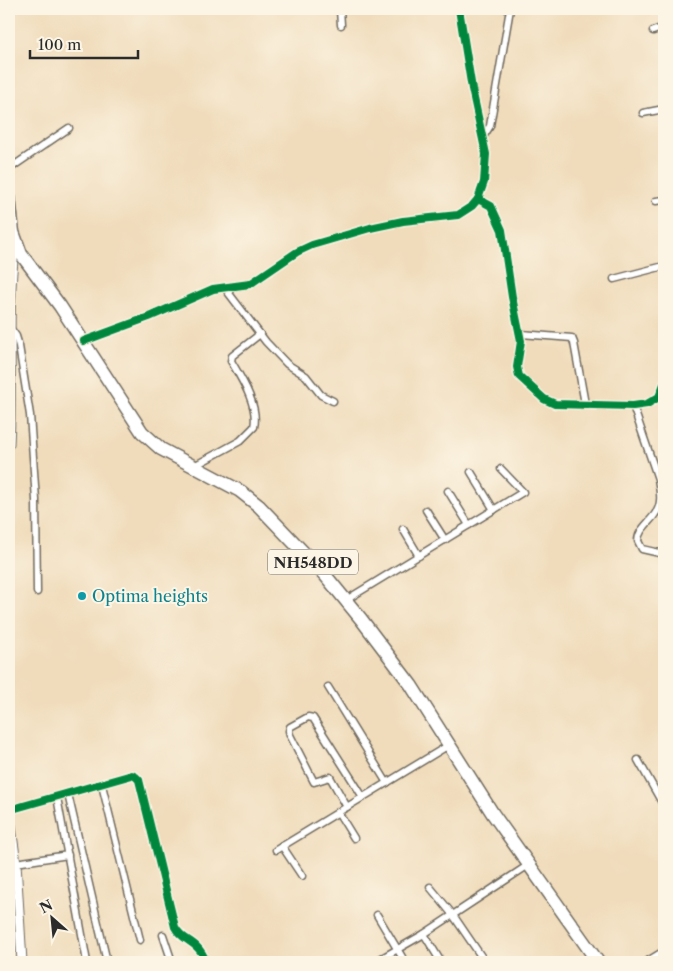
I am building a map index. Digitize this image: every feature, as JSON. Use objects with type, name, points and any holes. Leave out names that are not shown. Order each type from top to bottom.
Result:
[{"type":"highway","name":"NH548DD","points":[[9,197],[13,250],[28,264],[60,306],[142,432],[161,449],[240,491],[259,506],[346,600],[411,685],[494,814],[598,962]]},
{"type":"street","points":[[340,9],[341,25]]},
{"type":"street","points":[[84,342],[149,317],[213,289],[250,284],[297,252],[312,245],[370,228],[403,221],[458,215],[466,211],[478,199],[484,182],[486,166],[483,137],[472,89],[459,9]]},
{"type":"street","points":[[483,137],[490,126],[510,9]]},
{"type":"street","points":[[653,31],[664,27]]},
{"type":"street","points":[[643,113],[664,109]]},
{"type":"street","points":[[9,169],[69,128]]},
{"type":"street","points":[[478,199],[491,206],[500,224],[522,346],[517,366],[522,380],[550,403],[633,406],[647,404],[656,400],[662,393],[664,384]]},
{"type":"street","points":[[656,201],[664,200]]},
{"type":"street","points":[[9,444],[13,250]]},
{"type":"street","points":[[614,279],[664,266]]},
{"type":"street","points":[[224,287],[260,334],[287,364],[306,376],[319,393],[333,401]]},
{"type":"street","points":[[10,329],[16,336],[19,346],[30,415],[36,500],[37,592]]},
{"type":"street","points":[[194,466],[240,441],[254,426],[255,413],[247,392],[231,361],[232,356],[260,334]]},
{"type":"street","points":[[520,334],[572,338],[585,404]]},
{"type":"street","points":[[633,406],[660,490],[658,510],[640,532],[638,541],[642,548],[664,554]]},
{"type":"street","points":[[346,600],[523,492],[501,469]]},
{"type":"street","points":[[471,472],[494,510]]},
{"type":"street","points":[[448,491],[469,525]]},
{"type":"street","points":[[426,510],[445,540]]},
{"type":"street","points":[[403,529],[419,556]]},
{"type":"street","points":[[328,687],[387,783]]},
{"type":"street","points":[[347,807],[330,777],[314,782],[290,735],[290,727],[308,717],[313,718],[362,798]]},
{"type":"street","points":[[276,850],[449,746]]},
{"type":"street","points":[[638,760],[664,806]]},
{"type":"street","points":[[22,962],[9,815],[57,797],[132,776],[138,778],[174,927],[178,933],[200,949],[206,962]]},
{"type":"street","points":[[102,784],[140,940]]},
{"type":"street","points":[[68,794],[108,962]]},
{"type":"street","points":[[57,797],[87,962]]},
{"type":"street","points":[[338,812],[354,838]]},
{"type":"street","points":[[282,846],[302,876]]},
{"type":"street","points":[[12,864],[68,855]]},
{"type":"street","points":[[375,962],[424,934],[530,864]]},
{"type":"street","points":[[430,887],[454,915],[484,962]]},
{"type":"street","points":[[377,915],[405,962]]},
{"type":"street","points":[[424,934],[442,962]]},
{"type":"street","points":[[163,935],[172,962]]},
{"type":"street","points":[[646,962],[664,950]]},
{"type":"cycle path","points":[[84,341],[149,317],[213,289],[250,284],[297,252],[312,245],[370,228],[403,221],[458,215],[472,206],[478,199],[484,182],[486,154],[472,89],[459,9]]},
{"type":"cycle path","points":[[478,199],[491,206],[502,230],[521,341],[517,367],[519,376],[544,399],[555,404],[633,406],[647,404],[659,397],[664,384]]},
{"type":"cycle path","points":[[9,810],[132,775],[136,777],[139,780],[175,927],[182,936],[199,949],[206,962]]},
{"type":"place","name":"Optima heights","points":[[82,596]]}]
